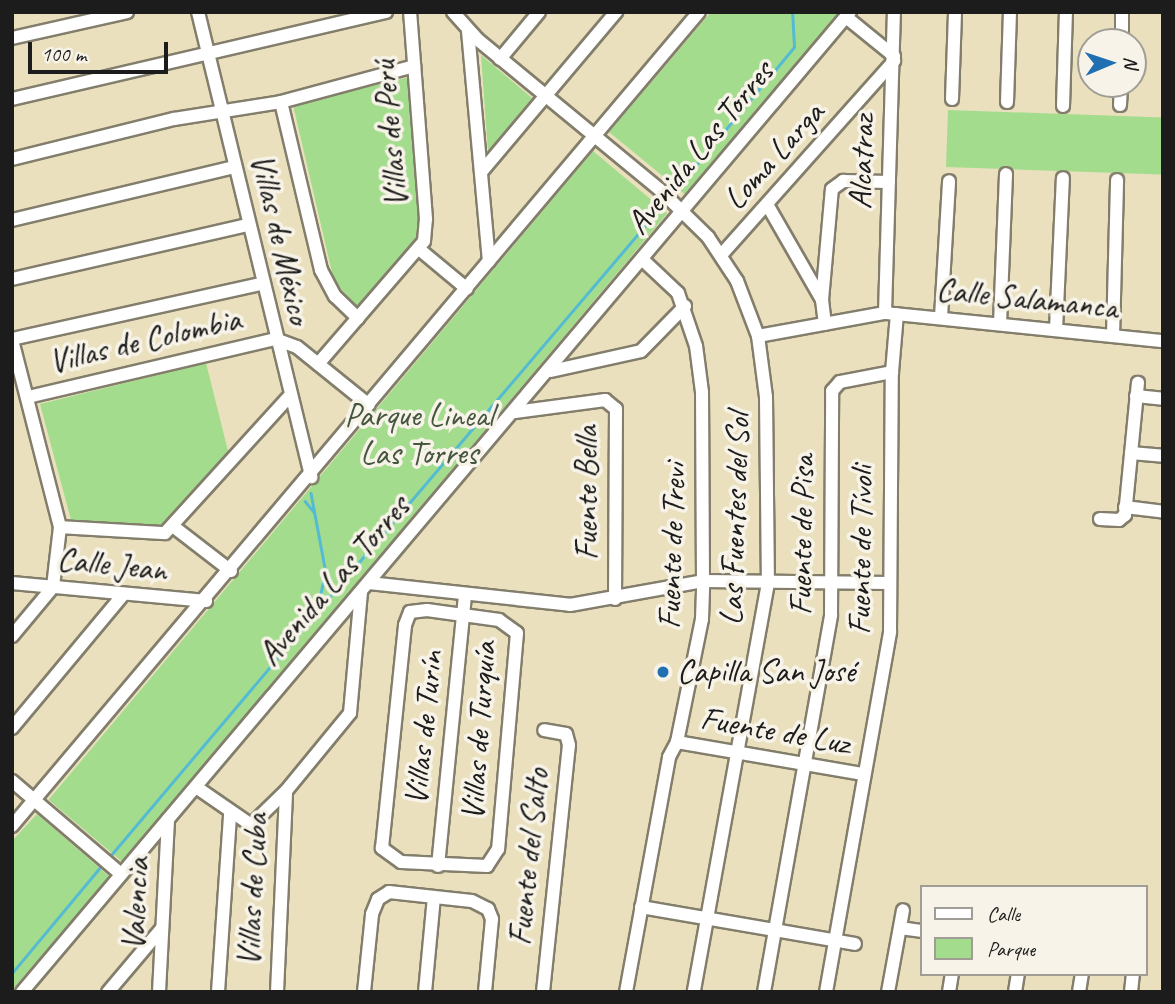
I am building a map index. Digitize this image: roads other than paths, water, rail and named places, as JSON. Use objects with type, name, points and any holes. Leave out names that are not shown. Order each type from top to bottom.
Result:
[{"type":"street","points":[[12,38],[127,12]]},
{"type":"street","name":"Villas de México","points":[[198,12],[288,398],[311,477]]},
{"type":"street","points":[[12,99],[386,12]]},
{"type":"street","name":"Villas de Perú","points":[[318,364],[419,249],[426,219],[410,12]]},
{"type":"street","points":[[500,59],[539,12]]},
{"type":"street","points":[[483,170],[616,12]]},
{"type":"street","points":[[12,826],[311,477],[699,12]]},
{"type":"street","name":"Alcatraz","points":[[891,314],[889,182],[894,12]]},
{"type":"street","points":[[951,99],[955,12]]},
{"type":"street","points":[[1007,102],[1010,12]]},
{"type":"street","points":[[1063,106],[1066,12]]},
{"type":"street","points":[[457,14],[468,31],[595,136],[722,254]]},
{"type":"street","points":[[848,15],[894,59]]},
{"type":"street","name":"Avenida Las Torres","points":[[22,992],[644,261],[848,15]]},
{"type":"street","points":[[468,31],[483,170],[489,261]]},
{"type":"street","name":"Loma Larga","points":[[722,254],[768,206],[894,59]]},
{"type":"street","points":[[12,159],[221,111],[281,102],[414,66]]},
{"type":"street","points":[[1120,98],[1120,105]]},
{"type":"street","points":[[281,102],[321,270],[335,296],[358,318]]},
{"type":"street","points":[[12,220],[234,167]]},
{"type":"street","points":[[1000,324],[1006,174]]},
{"type":"street","points":[[1056,330],[1063,178]]},
{"type":"street","points":[[1113,336],[1118,180]]},
{"type":"street","points":[[825,324],[822,300],[832,189],[843,181],[889,182]]},
{"type":"street","points":[[941,317],[949,181]]},
{"type":"street","points":[[768,206],[822,300]]},
{"type":"street","points":[[12,279],[247,225]]},
{"type":"street","name":"Villas de Perú","points":[[419,249],[467,289]]},
{"type":"street","name":"Las Fuentes del Sol","points":[[694,992],[768,583],[766,397],[758,335],[722,254]]},
{"type":"street","points":[[551,370],[641,351],[685,306],[672,286],[644,261]]},
{"type":"street","points":[[12,636],[54,587],[60,527],[12,340],[261,284]]},
{"type":"street","name":"Fuente de Trevi","points":[[626,992],[669,757],[677,742],[702,619],[702,392],[685,306]]},
{"type":"street","name":"Calle Salamanca","points":[[758,335],[891,314],[1163,341]]},
{"type":"street","name":"Fuente de Tívoli","points":[[826,992],[890,632],[891,314]]},
{"type":"street","points":[[275,340],[297,347],[369,405]]},
{"type":"street","name":"Villas de Colombia","points":[[28,397],[275,340]]},
{"type":"street","name":"Fuente de Pisa","points":[[764,992],[827,643],[832,584],[833,387],[892,372]]},
{"type":"street","points":[[1100,519],[1120,519],[1125,507],[1137,390],[1163,399]]},
{"type":"street","points":[[60,527],[151,535],[174,527],[259,425],[288,398]]},
{"type":"street","name":"Fuente Bella","points":[[515,412],[605,400],[616,409],[615,599]]},
{"type":"street","points":[[1131,453],[1163,456]]},
{"type":"street","points":[[1125,507],[1163,512]]},
{"type":"street","points":[[174,527],[231,571]]},
{"type":"street","points":[[196,787],[230,814],[254,825],[286,791],[352,707],[365,588],[570,605],[703,581],[890,583]]},
{"type":"street","name":"Calle Jean","points":[[12,583],[206,601]]},
{"type":"street","points":[[12,728],[123,595]]},
{"type":"street","name":"Villas de Turín","points":[[438,866],[466,596]]},
{"type":"street","name":"Villas de Turquía","points":[[417,610],[463,614],[508,622],[517,633],[502,808],[493,863],[438,866],[401,862],[386,855],[382,829],[407,617],[417,610]]},
{"type":"street","name":"Fuente del Salto","points":[[543,992],[569,745],[562,732],[544,730]]},
{"type":"street","name":"Fuente de Luz","points":[[677,742],[863,774]]},
{"type":"street","points":[[12,781],[121,874]]},
{"type":"street","name":"Villas de Cuba","points":[[277,992],[286,791]]},
{"type":"street","points":[[218,992],[230,814]]},
{"type":"street","name":"Valencia","points":[[159,992],[168,819]]},
{"type":"street","points":[[364,992],[372,915],[378,899],[389,892],[481,903],[488,909],[492,919],[485,992]]},
{"type":"street","points":[[425,992],[435,897]]},
{"type":"street","points":[[642,907],[855,944]]},
{"type":"street","points":[[888,992],[903,910]]},
{"type":"street","points":[[107,992],[162,928]]},
{"type":"street","points":[[900,928],[920,931]]},
{"type":"waterway","points":[[677,188],[794,47],[792,12]]},
{"type":"waterway","points":[[314,615],[660,208]]},
{"type":"waterway","points":[[311,493],[326,573],[317,609]]},
{"type":"waterway","points":[[305,501],[314,512]]},
{"type":"waterway","points":[[111,855],[314,615]]},
{"type":"waterway","points":[[12,973],[101,866]]},
{"type":"place","name":"Capilla San José","points":[[663,672]]},
{"type":"park label","name":"Parque Lineal Las Torres","points":[[419,435]]}]
